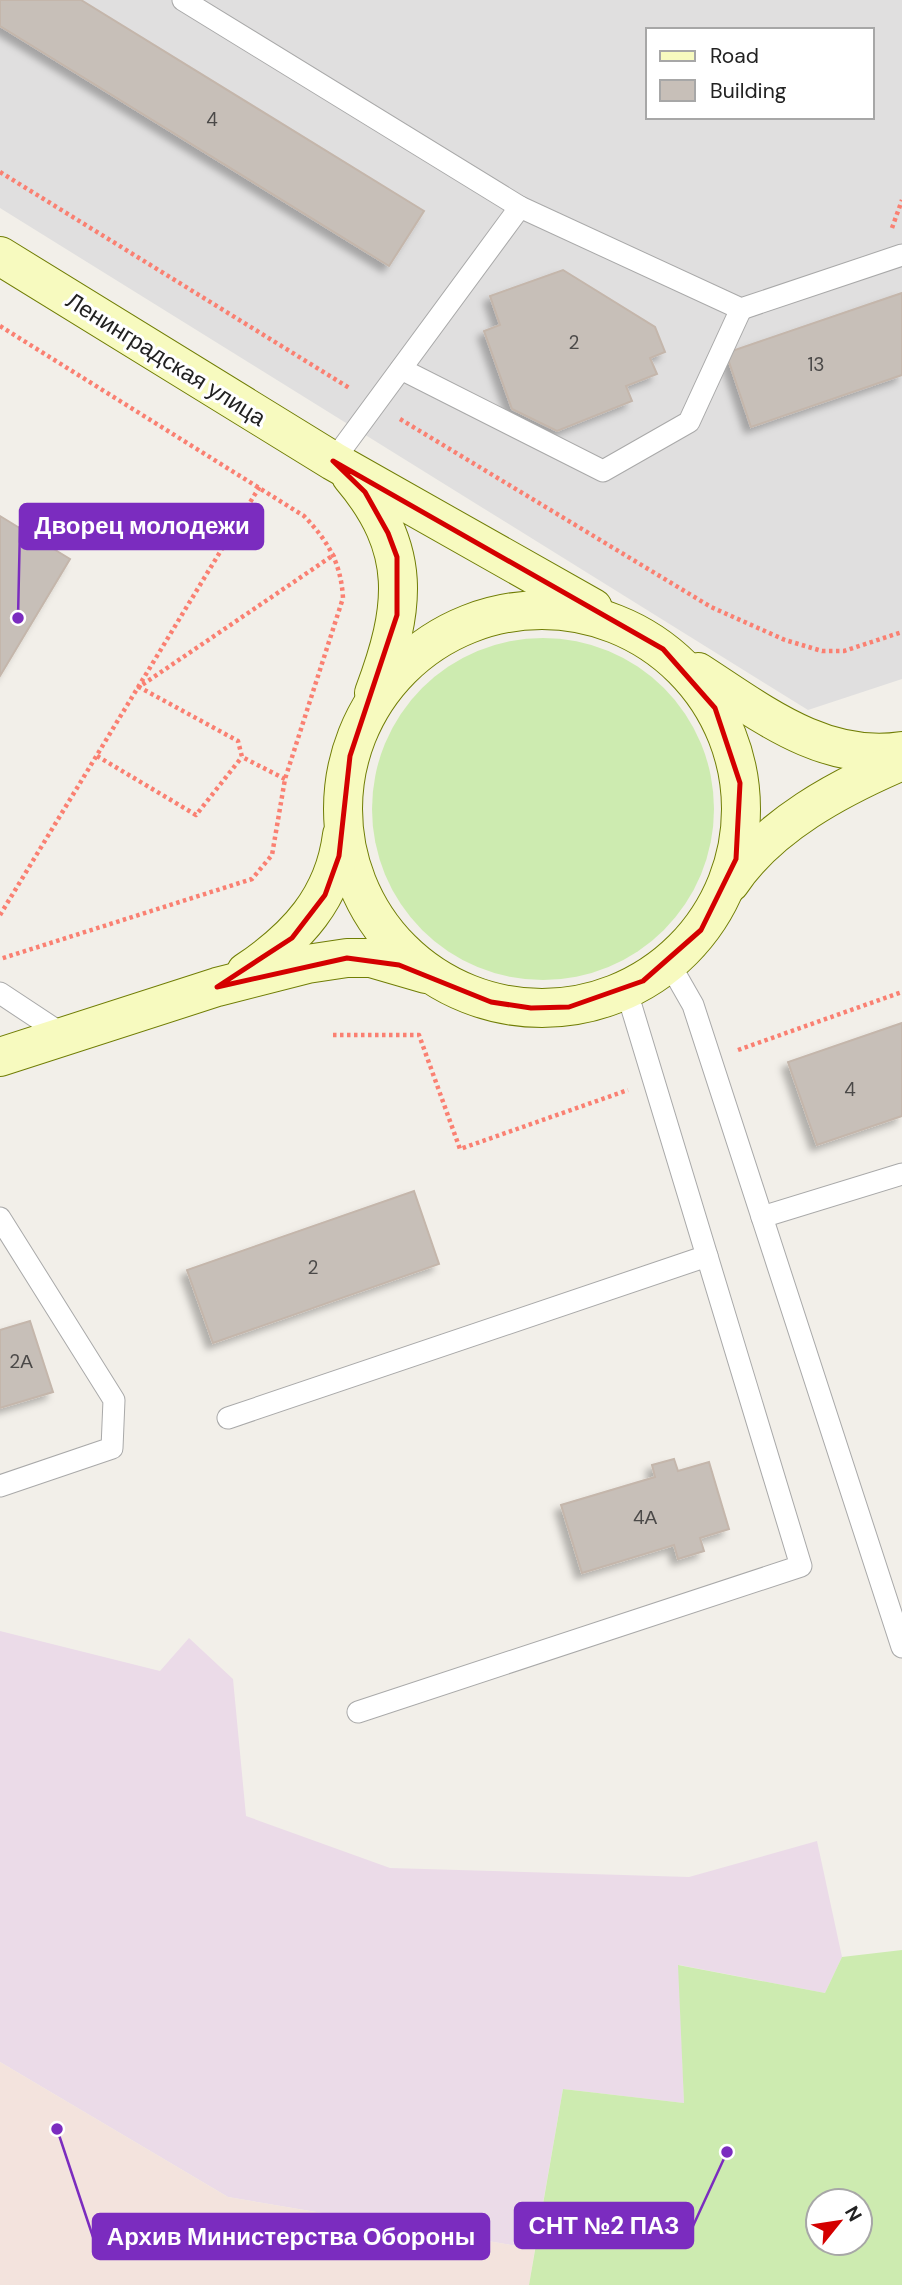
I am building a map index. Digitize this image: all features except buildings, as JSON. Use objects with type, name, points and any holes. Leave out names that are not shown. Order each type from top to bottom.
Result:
[{"type":"main road","name":"Ленинградская улица","points":[[0,257],[333,461],[647,640]]},
{"type":"main road","name":"Ленинградская улица","points":[[333,461],[365,492],[383,522],[397,557],[397,615],[363,720]]},
{"type":"main road","points":[[217,987],[268,957],[310,918],[324,895],[339,856],[350,756],[363,720],[385,686],[411,659],[443,635],[479,619],[519,610],[557,610],[594,616],[647,640],[806,738],[859,752],[902,751]]},
{"type":"main road","points":[[647,640],[690,675],[715,708],[732,746],[740,783],[741,821],[736,859],[722,897]]},
{"type":"main road","points":[[0,1057],[217,987],[296,967],[347,958],[371,958],[398,965],[491,1002],[531,1008],[569,1007],[607,998],[669,962],[701,930],[740,869],[786,826],[812,807],[902,761]]},
{"type":"main road","points":[[344,794],[344,832],[352,870],[369,908],[393,940],[419,965],[453,987]]},
{"type":"lane","points":[[183,0],[520,207],[741,309],[902,255]]},
{"type":"lane","points":[[333,461],[520,207]]},
{"type":"lane","points":[[401,369],[604,471],[689,422],[741,309]]},
{"type":"lane","points":[[669,962],[693,1004],[762,1217],[894,1592],[902,1647]]},
{"type":"lane","points":[[358,1712],[801,1566],[626,989]]},
{"type":"lane","points":[[0,993],[65,1036]]},
{"type":"lane","points":[[762,1217],[902,1174]]},
{"type":"lane","points":[[0,1218],[114,1400],[112,1448],[0,1486]]},
{"type":"lane","points":[[228,1418],[707,1256]]},
{"type":"path","points":[[0,172],[375,404],[711,607],[785,640],[822,650],[844,651],[902,632]]},
{"type":"path","points":[[0,326],[260,485],[304,516],[335,554],[342,576],[343,598],[285,779],[272,855],[252,879],[0,959]]},
{"type":"path","points":[[0,915],[260,485]]},
{"type":"path","points":[[139,687],[335,554]]},
{"type":"path","points":[[139,687],[238,741],[242,757],[285,779]]},
{"type":"path","points":[[97,756],[195,815],[242,757]]},
{"type":"path","points":[[711,1060],[902,992]]},
{"type":"path","points":[[333,1035],[419,1035],[460,1149],[654,1080]]},
{"type":"highlighted area","points":[[333,461],[663,649],[715,708],[740,783],[736,859],[701,930],[643,981],[569,1007],[531,1008],[491,1002],[399,965],[347,958],[217,987],[292,938],[325,895],[339,856],[350,756],[397,615],[397,557],[388,533],[365,492]]},
{"type":"shaded area","points":[[0,0],[902,0],[902,679],[808,710],[0,208]]},
{"type":"shaded area","points":[[0,1631],[160,1671],[189,1638],[233,1679],[246,1816],[390,1868],[689,1877],[817,1841],[842,1957],[825,1993],[679,1965],[684,2103],[563,2089],[535,2249],[228,2197],[0,2062]]},
{"type":"shaded area","points":[[0,2062],[228,2197],[535,2249],[529,2285],[0,2285]]},
{"type":"green space","points":[[543,638],[576,642],[608,651],[638,667],[664,688],[685,714],[701,744],[710,776],[714,809],[710,842],[701,874],[685,904],[664,930],[638,951],[608,967],[576,976],[543,980],[510,976],[478,967],[448,951],[422,930],[401,904],[385,874],[376,842],[372,809],[376,776],[385,744],[401,714],[422,688],[448,667],[478,651],[510,642]]},
{"type":"green space","points":[[902,1950],[902,2285],[529,2285],[563,2089],[684,2103],[678,1965],[825,1993],[842,1957]]},
{"type":"place","name":"Дворец молодежи","points":[[18,618]]},
{"type":"place","name":"Архив Министерства Обороны","points":[[57,2129]]},
{"type":"place","name":"СНТ №2 ПАЗ","points":[[727,2152]]}]
